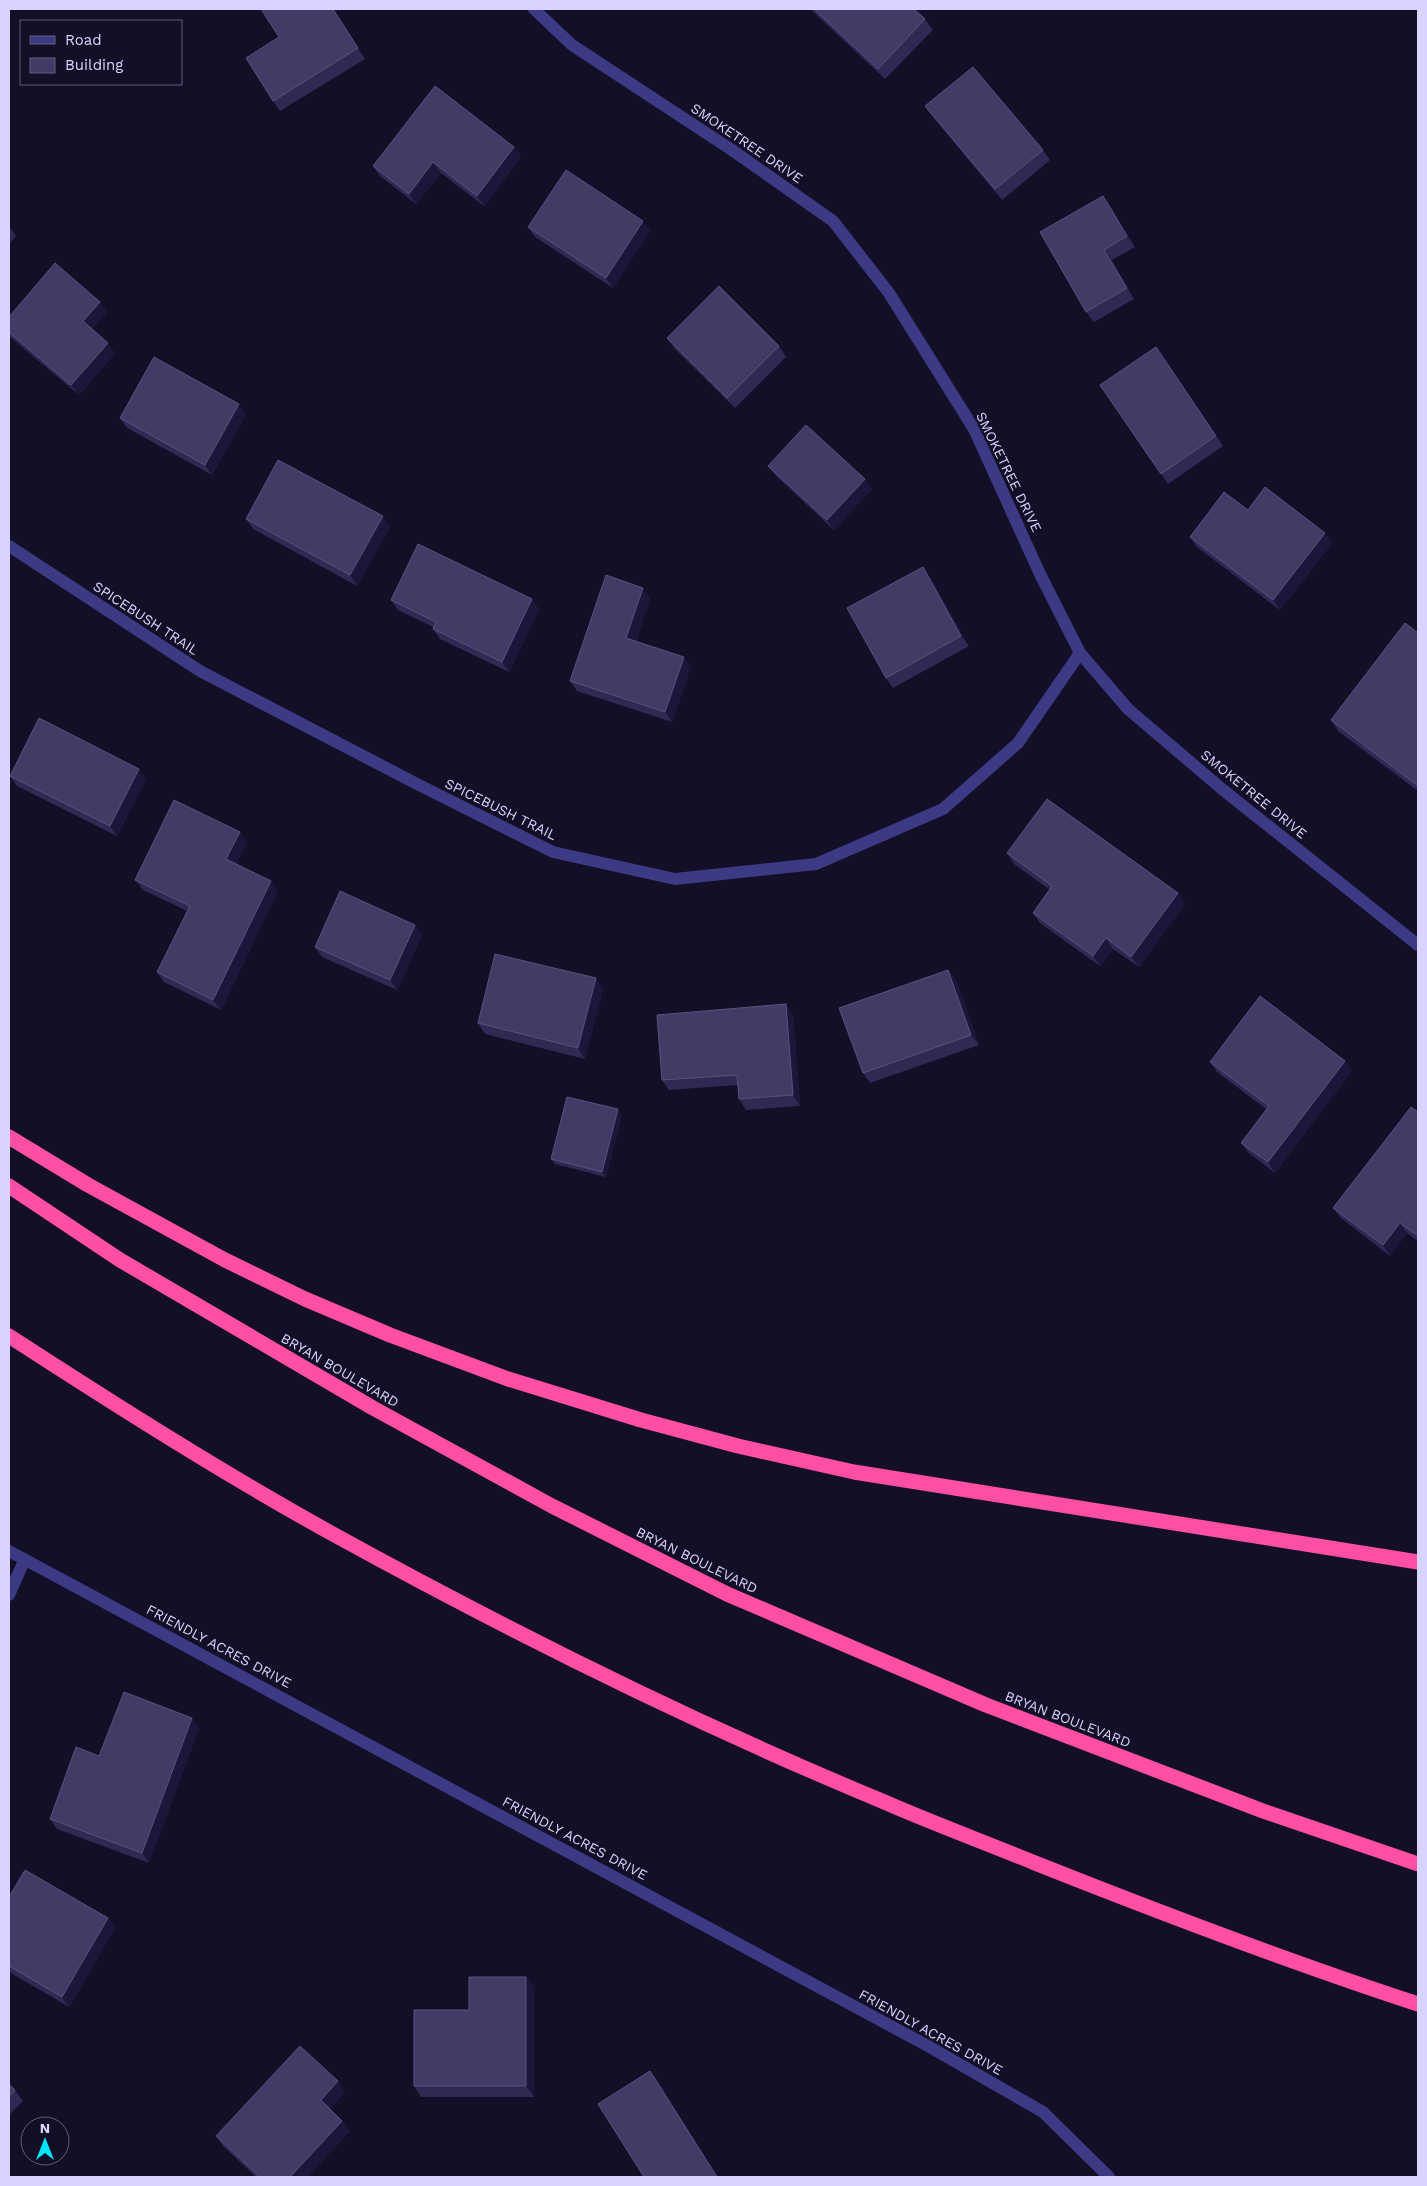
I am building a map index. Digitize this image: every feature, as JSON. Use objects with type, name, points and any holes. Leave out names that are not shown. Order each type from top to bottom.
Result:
[{"type":"highway","points":[[9,1137],[88,1185],[224,1260],[305,1299],[390,1335],[508,1379],[641,1420],[738,1446],[854,1472],[1418,1562]]},
{"type":"highway","name":"BRYAN BOULEVARD","points":[[9,1186],[120,1260],[373,1408],[552,1506],[727,1594],[986,1705],[1262,1811],[1418,1864]]},
{"type":"highway","points":[[9,1336],[143,1422],[328,1532],[484,1614],[672,1707],[880,1801],[1104,1890],[1342,1979],[1418,2004]]},
{"type":"street","name":"SMOKETREE DRIVE","points":[[534,9],[572,45],[732,150],[833,221],[889,293],[974,429],[1040,574],[1080,653],[1128,709],[1222,789],[1418,945]]},
{"type":"street","name":"SPICEBUSH TRAIL","points":[[9,546],[200,671],[451,801],[553,852],[674,879],[816,864],[943,809],[1018,743],[1080,653]]},
{"type":"street","name":"FRIENDLY ACRES DRIVE","points":[[9,1551],[24,1561],[134,1617],[928,2046],[1043,2112],[1109,2177]]},
{"type":"street","points":[[9,1595],[24,1561]]},
{"type":"building","points":[[261,9],[333,9],[358,48],[273,101],[246,58],[279,37]]},
{"type":"building","points":[[814,9],[914,9],[925,19],[878,69]]},
{"type":"building","points":[[973,67],[1043,150],[995,189],[925,106]]},
{"type":"building","points":[[435,86],[514,147],[477,196],[433,162],[409,194],[373,166]]},
{"type":"building","points":[[566,170],[643,221],[606,278],[528,227]]},
{"type":"building","points":[[1103,196],[1127,236],[1104,250],[1127,288],[1086,312],[1040,232]]},
{"type":"building","points":[[55,263],[100,302],[83,321],[108,343],[71,385],[9,332],[9,317]]},
{"type":"building","points":[[719,286],[779,346],[727,398],[667,338]]},
{"type":"building","points":[[1156,347],[1216,436],[1161,474],[1100,385]]},
{"type":"building","points":[[154,357],[239,404],[205,465],[120,418]]},
{"type":"building","points":[[806,425],[865,479],[827,520],[768,466]]},
{"type":"building","points":[[278,460],[383,516],[350,575],[246,519]]},
{"type":"building","points":[[1265,487],[1325,533],[1273,600],[1190,537],[1224,492],[1248,510]]},
{"type":"building","points":[[418,544],[532,599],[502,662],[433,629],[436,622],[391,600]]},
{"type":"building","points":[[923,567],[961,636],[886,678],[847,608]]},
{"type":"building","points":[[606,575],[643,588],[626,638],[684,657],[665,712],[570,681]]},
{"type":"building","points":[[1405,623],[1418,633],[1418,786],[1331,720]]},
{"type":"building","points":[[39,718],[139,769],[110,826],[10,776]]},
{"type":"building","points":[[1047,799],[1178,893],[1131,957],[1106,938],[1093,956],[1033,913],[1052,886],[1007,853]]},
{"type":"building","points":[[174,800],[240,832],[226,859],[271,881],[213,1000],[157,972],[190,906],[135,880]]},
{"type":"building","points":[[340,891],[415,925],[390,980],[315,947]]},
{"type":"building","points":[[495,954],[596,978],[578,1048],[478,1023]]},
{"type":"building","points":[[948,970],[971,1035],[863,1073],[839,1008]]},
{"type":"building","points":[[1260,996],[1345,1061],[1268,1162],[1241,1143],[1269,1106],[1210,1062]]},
{"type":"building","points":[[786,1004],[793,1095],[739,1099],[737,1075],[662,1080],[657,1015]]},
{"type":"building","points":[[567,1097],[618,1109],[602,1172],[551,1159]]},
{"type":"building","points":[[1411,1107],[1418,1112],[1418,1236],[1400,1223],[1383,1245],[1333,1208]]},
{"type":"building","points":[[124,1692],[192,1718],[142,1853],[50,1819],[76,1747],[99,1756]]},
{"type":"building","points":[[25,1870],[108,1918],[62,1997],[9,1966],[9,1897]]},
{"type":"building","points":[[469,1977],[526,1977],[526,2086],[414,2086],[414,2010],[469,2010]]},
{"type":"building","points":[[300,2046],[338,2081],[321,2100],[342,2121],[290,2177],[260,2177],[216,2136]]},
{"type":"building","points":[[650,2071],[717,2177],[644,2177],[598,2104]]},
{"type":"building","points":[[9,2084],[15,2090],[9,2097]]}]
